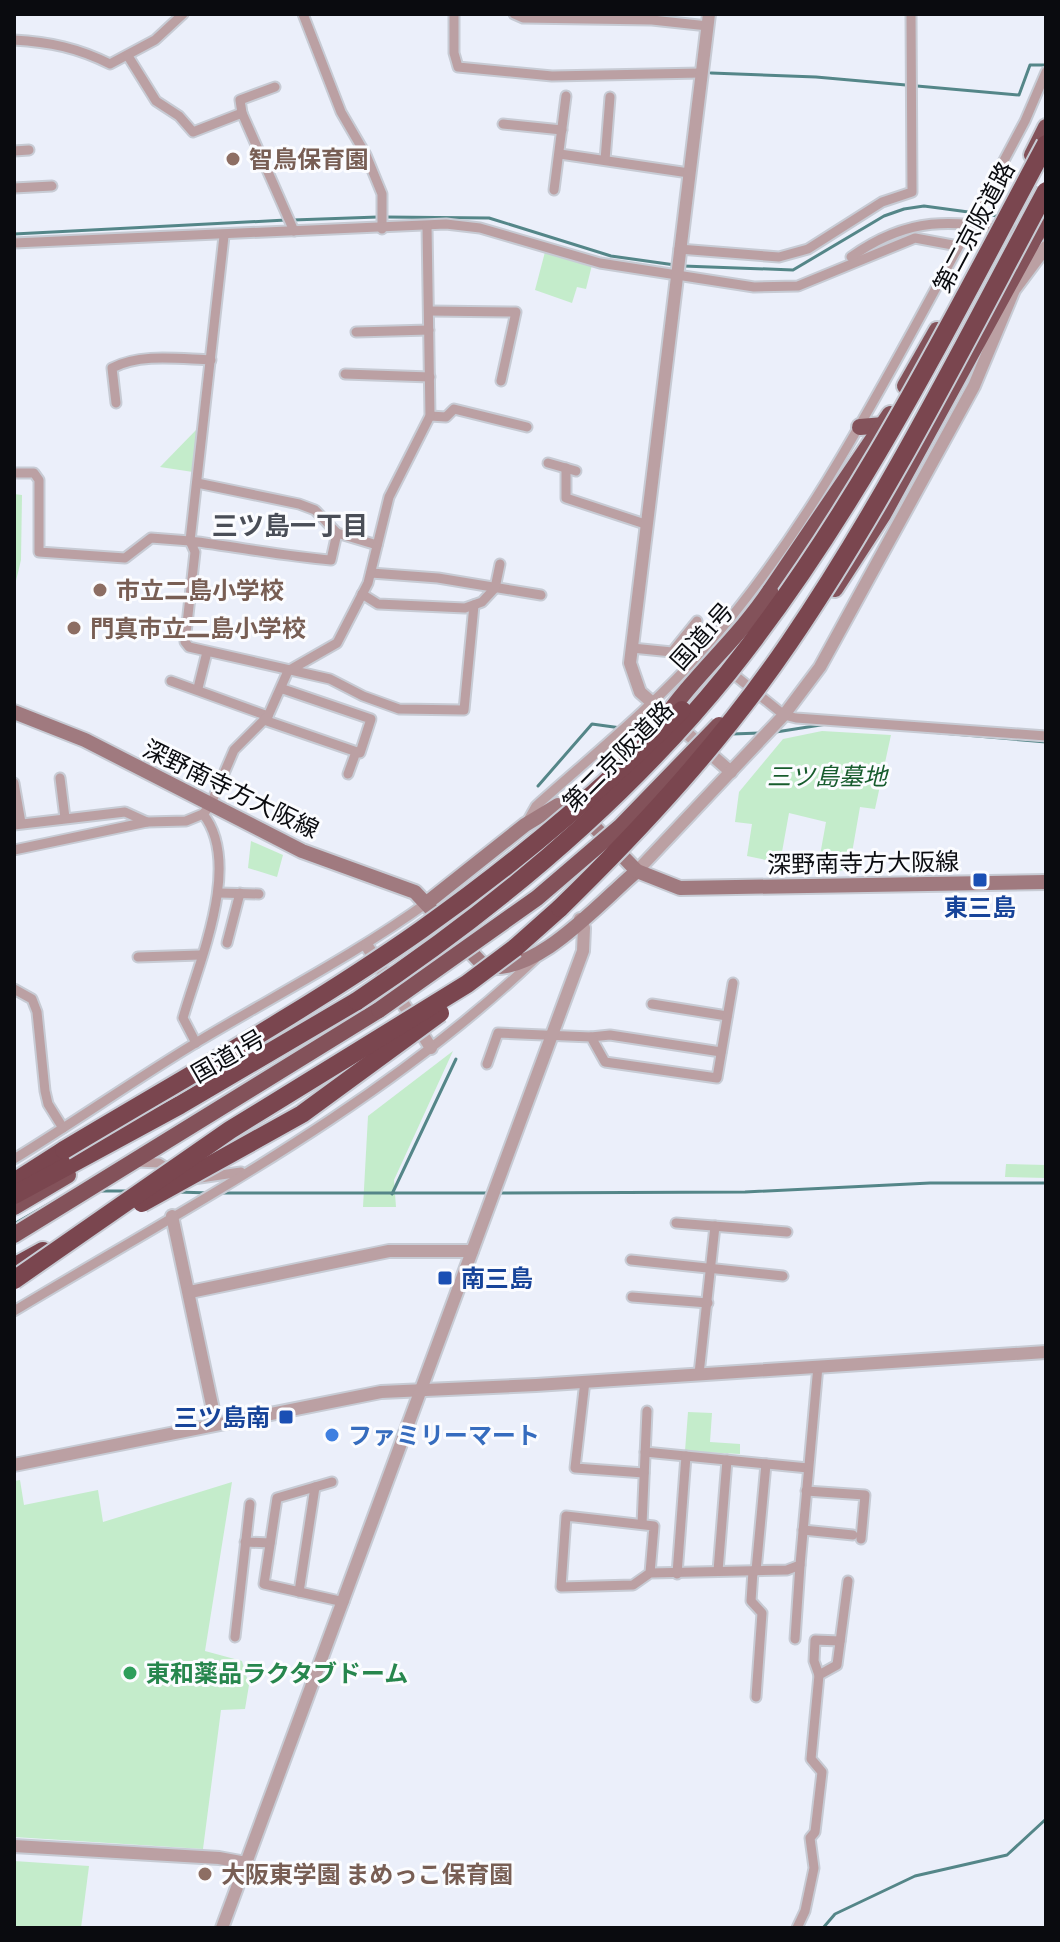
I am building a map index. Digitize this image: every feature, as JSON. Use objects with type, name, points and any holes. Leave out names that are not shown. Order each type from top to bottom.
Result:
[{"type":"highway","name":"国道1号","points":[[14,1207],[276,1056],[375,1003],[500,906],[561,852],[619,786],[709,654],[751,619],[884,425],[1046,127]]},
{"type":"highway","name":"第二京阪道路","points":[[14,1195],[298,1037],[427,954],[562,846],[687,721],[763,628],[818,549],[924,372],[1046,144]]},
{"type":"highway","name":"第二京阪道路","points":[[515,948],[609,861],[664,802],[788,645],[881,498],[1046,191]]},
{"type":"highway","name":"国道1号","points":[[14,1235],[537,898],[621,826],[698,743],[753,690],[819,614],[883,515],[947,397],[1043,236]]},
{"type":"highway","points":[[860,427],[884,425]]},
{"type":"highway","points":[[14,1182],[338,986],[482,884],[567,815],[720,672],[818,549]]},
{"type":"highway","points":[[16,1271],[241,1123],[423,1012],[515,948]]},
{"type":"highway","points":[[16,1271],[201,1173],[302,1114],[392,1052],[515,948]]},
{"type":"main road","name":"深野南寺方大阪線","points":[[14,712],[85,740],[207,810],[302,851],[415,892],[428,902],[484,966],[507,969],[540,954],[637,871]]},
{"type":"main road","name":"深野南寺方大阪線","points":[[428,902],[549,807],[567,805],[578,810],[637,871],[680,888],[1046,882]]},
{"type":"street","points":[[14,40],[57,44],[110,64],[155,40],[183,14]]},
{"type":"street","points":[[303,14],[341,112],[366,155],[382,194],[382,226]]},
{"type":"street","points":[[454,14],[454,53],[458,67],[552,76],[701,73]]},
{"type":"street","points":[[514,14],[523,18],[590,16],[708,20],[632,648],[634,680],[640,692],[731,772]]},
{"type":"street","points":[[14,243],[224,236],[292,228],[427,226],[480,228],[600,263],[678,263],[779,257],[808,249],[882,202],[912,192],[909,86],[911,14]]},
{"type":"street","points":[[128,56],[156,101],[179,116],[193,132],[242,113]]},
{"type":"street","points":[[525,825],[536,806],[651,701],[709,654],[797,529],[860,427],[1025,121],[1046,73]]},
{"type":"street","points":[[275,87],[240,100],[242,113],[292,228]]},
{"type":"street","points":[[554,190],[566,96]]},
{"type":"street","points":[[605,160],[610,97]]},
{"type":"street","points":[[503,124],[562,130]]},
{"type":"street","points":[[14,151],[29,150]]},
{"type":"street","points":[[560,154],[689,173]]},
{"type":"street","points":[[14,188],[52,186]]},
{"type":"street","points":[[637,871],[784,715],[820,667],[984,366],[1014,290],[1043,236],[998,220],[935,221],[880,236],[823,278]]},
{"type":"street","points":[[14,850],[147,822],[186,821],[207,810],[234,750],[266,718],[283,689],[288,671],[337,643],[371,573],[389,497],[430,416],[427,226]]},
{"type":"street","points":[[224,236],[190,541],[195,552],[185,642],[189,647],[207,652],[330,679],[363,696],[399,709],[464,710],[474,605]]},
{"type":"street","points":[[678,263],[754,287],[798,286],[823,278],[864,256],[915,238],[960,243]]},
{"type":"street","points":[[429,311],[516,312],[501,381]]},
{"type":"street","points":[[356,332],[429,330]]},
{"type":"street","points":[[116,403],[112,368],[120,364],[138,359],[211,360]]},
{"type":"street","points":[[345,374],[430,377]]},
{"type":"street","points":[[939,449],[947,397]]},
{"type":"street","points":[[430,416],[446,417],[454,409],[527,427]]},
{"type":"street","points":[[548,463],[571,469],[566,498],[645,524]]},
{"type":"street","points":[[14,473],[34,473],[39,480],[39,552],[125,558],[151,538],[331,560],[337,533]]},
{"type":"street","points":[[197,483],[299,504],[315,510],[337,533],[377,545]]},
{"type":"street","points":[[362,594],[378,604],[465,608],[482,602],[495,588],[500,564]]},
{"type":"street","points":[[371,573],[438,578],[541,595]]},
{"type":"street","points":[[632,648],[672,652],[697,621]]},
{"type":"street","points":[[198,688],[207,652]]},
{"type":"street","points":[[709,654],[784,715],[1046,736]]},
{"type":"street","points":[[171,681],[198,688],[266,718],[360,753],[371,719],[283,689]]},
{"type":"street","points":[[348,774],[356,752]]},
{"type":"street","points":[[60,778],[65,818]]},
{"type":"street","points":[[14,783],[18,824],[125,812],[147,822]]},
{"type":"street","points":[[196,1043],[183,1018],[220,893],[207,810]]},
{"type":"street","points":[[220,893],[259,894]]},
{"type":"street","points":[[227,943],[240,893]]},
{"type":"street","points":[[14,1159],[196,1043],[326,965],[367,946],[428,902]]},
{"type":"street","points":[[222,1928],[583,951],[584,928],[580,919]]},
{"type":"street","points":[[367,946],[431,1048]]},
{"type":"street","points":[[14,1311],[353,1107],[491,1001],[540,954]]},
{"type":"street","points":[[138,957],[200,955]]},
{"type":"street","points":[[591,1037],[605,1062],[717,1078],[733,983]]},
{"type":"street","points":[[14,989],[32,999],[37,1012],[48,1104],[63,1128]]},
{"type":"street","points":[[652,1004],[727,1016]]},
{"type":"street","points":[[487,1064],[498,1033],[552,1037],[610,1035],[721,1052]]},
{"type":"street","points":[[129,1163],[159,1163],[193,1179],[248,1170]]},
{"type":"street","points":[[172,1216],[216,1424]]},
{"type":"street","points":[[676,1223],[787,1232]]},
{"type":"street","points":[[699,1374],[715,1226]]},
{"type":"street","points":[[190,1292],[389,1251],[472,1251]]},
{"type":"street","points":[[631,1260],[783,1276]]},
{"type":"street","points":[[632,1297],[708,1303]]},
{"type":"street","points":[[14,1465],[381,1392],[1046,1352]]},
{"type":"street","points":[[795,1639],[818,1366]]},
{"type":"street","points":[[585,1381],[575,1468],[644,1473]]},
{"type":"street","points":[[642,1524],[647,1411]]},
{"type":"street","points":[[645,1452],[808,1468]]},
{"type":"street","points":[[677,1574],[686,1456]]},
{"type":"street","points":[[718,1571],[727,1460]]},
{"type":"street","points":[[756,1697],[762,1613],[751,1601],[766,1464]]},
{"type":"street","points":[[332,1482],[277,1498],[264,1584],[344,1602]]},
{"type":"street","points":[[299,1592],[315,1487]]},
{"type":"street","points":[[803,1530],[857,1537],[865,1495],[806,1491]]},
{"type":"street","points":[[235,1637],[250,1504]]},
{"type":"street","points":[[650,1573],[654,1526],[566,1516],[561,1587],[633,1585],[650,1573],[787,1570],[800,1565]]},
{"type":"street","points":[[245,1542],[270,1543]]},
{"type":"street","points":[[819,1675],[837,1665],[848,1581]]},
{"type":"street","points":[[797,1928],[805,1911],[814,1868],[810,1838],[815,1832],[822,1772],[811,1759],[819,1675],[814,1661],[815,1640],[840,1641]]},
{"type":"street","points":[[14,1846],[219,1858],[246,1863]]},
{"type":"green space","points":[[545,252],[592,265],[586,289],[577,287],[572,303],[535,290]]},
{"type":"green space","points":[[197,429],[193,472],[160,467]]},
{"type":"green space","points":[[14,494],[22,495],[21,560],[14,589]]},
{"type":"green space","name":"三ツ島墓地","points":[[822,731],[891,735],[875,809],[860,807],[849,870],[817,872],[826,822],[789,813],[780,863],[747,856],[752,824],[735,822],[739,792],[783,739]]},
{"type":"green space","points":[[251,841],[283,855],[277,877],[248,868]]},
{"type":"green space","points":[[453,1051],[394,1180],[396,1207],[363,1207],[368,1116]]},
{"type":"green space","points":[[1006,1164],[1046,1165],[1046,1178],[1005,1177]]},
{"type":"green space","points":[[688,1412],[712,1413],[710,1442],[740,1444],[740,1454],[685,1451]]},
{"type":"green space","name":"東和薬品ラクタブドーム","points":[[20,1480],[24,1505],[98,1490],[103,1522],[232,1482],[205,1651],[242,1661],[249,1685],[245,1709],[221,1710],[203,1849],[14,1837],[14,1481]]},
{"type":"green space","points":[[14,1861],[89,1866],[81,1928],[14,1928]]},
{"type":"waterway","points":[[711,73],[816,77],[1019,95],[1030,65],[1046,65]]},
{"type":"waterway","points":[[683,266],[793,270],[884,216],[904,209],[924,206],[998,216]]},
{"type":"waterway","points":[[293,220],[378,217]]},
{"type":"waterway","points":[[385,217],[489,218],[611,256],[675,265]]},
{"type":"waterway","points":[[14,234],[286,220]]},
{"type":"waterway","points":[[538,786],[592,724],[621,728]]},
{"type":"waterway","points":[[776,732],[827,724]]},
{"type":"waterway","points":[[628,729],[648,732]]},
{"type":"waterway","points":[[918,731],[1046,742]]},
{"type":"waterway","points":[[732,734],[760,733]]},
{"type":"waterway","points":[[392,1194],[456,1059]]},
{"type":"waterway","points":[[497,1193],[745,1192],[930,1183],[1046,1183]]},
{"type":"waterway","points":[[98,1191],[130,1191]]},
{"type":"waterway","points":[[177,1192],[210,1193]]},
{"type":"waterway","points":[[221,1193],[490,1193]]},
{"type":"waterway","points":[[14,1224],[59,1198]]},
{"type":"waterway","points":[[823,1928],[835,1914],[915,1876],[1007,1855],[1046,1819]]},
{"type":"place","name":"智鳥保育園","points":[[233,159]]},
{"type":"place","name":"市立二島小学校","points":[[100,590]]},
{"type":"place","name":"門真市立二島小学校","points":[[74,628]]},
{"type":"place","name":"東三島","points":[[980,880]]},
{"type":"place","name":"南三島","points":[[445,1278]]},
{"type":"place","name":"三ツ島南","points":[[286,1417]]},
{"type":"place","name":"ファミリーマート","points":[[332,1435]]},
{"type":"place","name":"東和薬品ラクタブドーム","points":[[130,1673]]},
{"type":"place","name":"大阪東学園 まめっこ保育園","points":[[205,1874]]},
{"type":"district","name":"三ツ島一丁目","points":[[290,526]]}]
